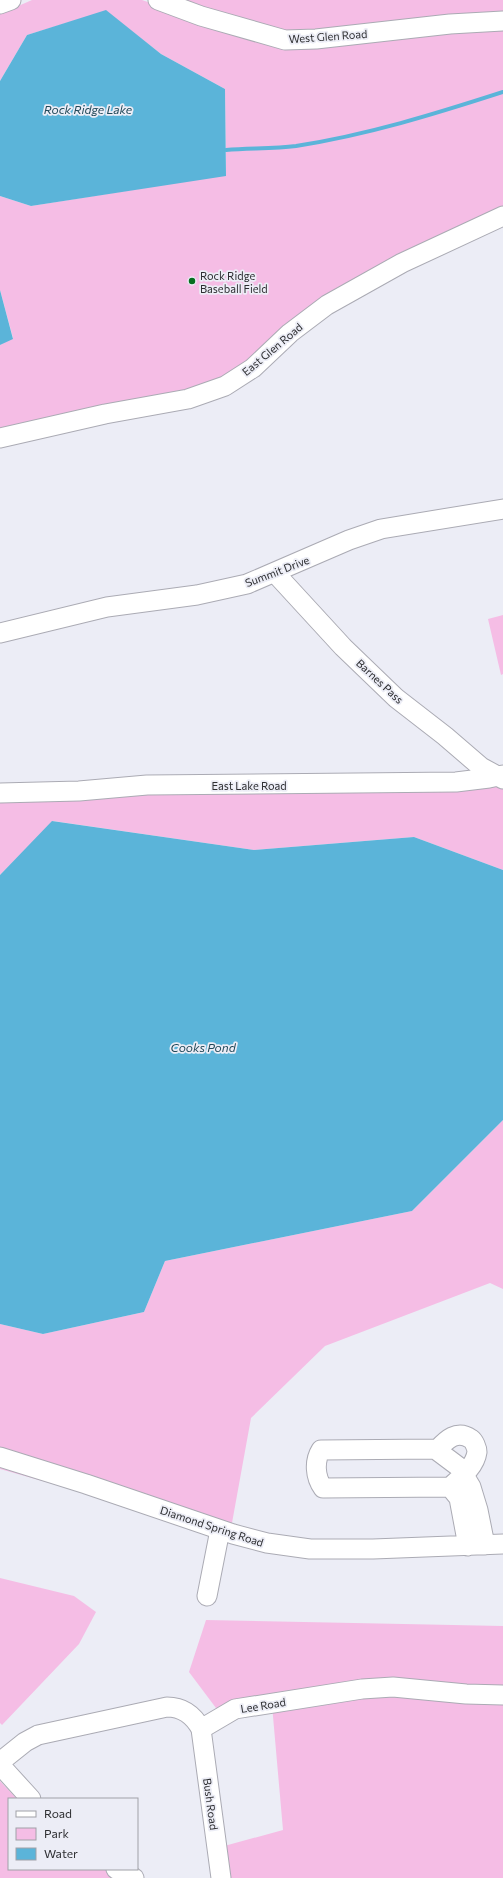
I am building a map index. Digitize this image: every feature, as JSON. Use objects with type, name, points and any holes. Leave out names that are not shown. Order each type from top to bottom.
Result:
[{"type":"street","points":[[0,4],[11,0]]},
{"type":"street","name":"West Glen Road","points":[[158,0],[201,8],[285,40],[316,39],[450,24],[503,21]]},
{"type":"street","name":"East Glen Road","points":[[0,438],[105,414],[188,399],[225,386],[254,368],[290,333],[328,305],[402,263],[503,216]]},
{"type":"street","name":"Summit Drive","points":[[0,633],[107,607],[197,595],[247,584],[349,540],[380,529],[503,509]]},
{"type":"street","name":"Barnes Pass","points":[[275,573],[343,647],[396,698],[445,736],[481,767],[501,777]]},
{"type":"street","name":"East Lake Road","points":[[0,793],[162,785],[456,782],[501,777]]},
{"type":"street","points":[[437,1450],[447,1439],[455,1435],[466,1435],[474,1441],[477,1452],[473,1463],[457,1480],[323,1488],[318,1480],[317,1457],[322,1450],[435,1449],[459,1467],[457,1480],[459,1498],[485,1545]]},
{"type":"street","name":"Diamond Spring Road","points":[[0,1457],[86,1484],[220,1530],[267,1544],[310,1549],[373,1549],[485,1545]]},
{"type":"street","points":[[207,1596],[220,1530]]},
{"type":"street","name":"Lee Road","points":[[201,1729],[235,1709],[362,1689],[393,1687],[466,1694],[503,1695]]},
{"type":"street","points":[[30,1798],[0,1763],[25,1742],[38,1735],[168,1706],[178,1707],[196,1721],[201,1729]]},
{"type":"street","name":"Bush Road","points":[[201,1729],[221,1878]]},
{"type":"street","points":[[118,1870],[134,1878]]},
{"type":"green space","points":[[32,0],[142,0],[168,9],[178,0],[503,0],[503,220],[346,293],[225,390],[0,444],[0,345],[13,338],[0,290],[0,196],[31,206],[226,175],[225,89],[161,54],[106,11],[27,35],[0,81],[0,14]]},
{"type":"green space","points":[[503,615],[503,674],[501,675],[488,619]]},
{"type":"green space","points":[[503,782],[503,870],[414,837],[254,850],[53,821],[0,875],[0,796]]},
{"type":"green space","points":[[503,1120],[503,1289],[490,1283],[325,1346],[251,1418],[230,1534],[0,1469],[0,1324],[43,1334],[144,1312],[165,1261],[412,1211]]},
{"type":"green space","points":[[0,1578],[74,1596],[96,1612],[79,1644],[2,1725],[0,1723]]},
{"type":"green space","points":[[206,1620],[503,1626],[503,1878],[219,1878],[217,1848],[283,1830],[272,1705],[222,1716],[189,1672]]},
{"type":"green space","points":[[0,1781],[16,1798],[8,1798],[8,1870],[107,1870],[123,1878],[0,1878]]},
{"type":"water","name":"Rock Ridge Lake","points":[[106,10],[161,54],[225,89],[226,176],[31,206],[0,196],[0,81],[27,35]]},
{"type":"water","points":[[0,290],[13,339],[0,345]]},
{"type":"water","name":"Cooks Pond","points":[[52,821],[254,850],[414,837],[503,870],[503,1120],[412,1211],[165,1261],[144,1312],[43,1334],[0,1324],[0,875]]},
{"type":"waterway","points":[[226,150],[279,148],[349,136],[426,116],[503,92]]},
{"type":"place","name":"Rock Ridge Baseball Field","points":[[192,281]]}]
